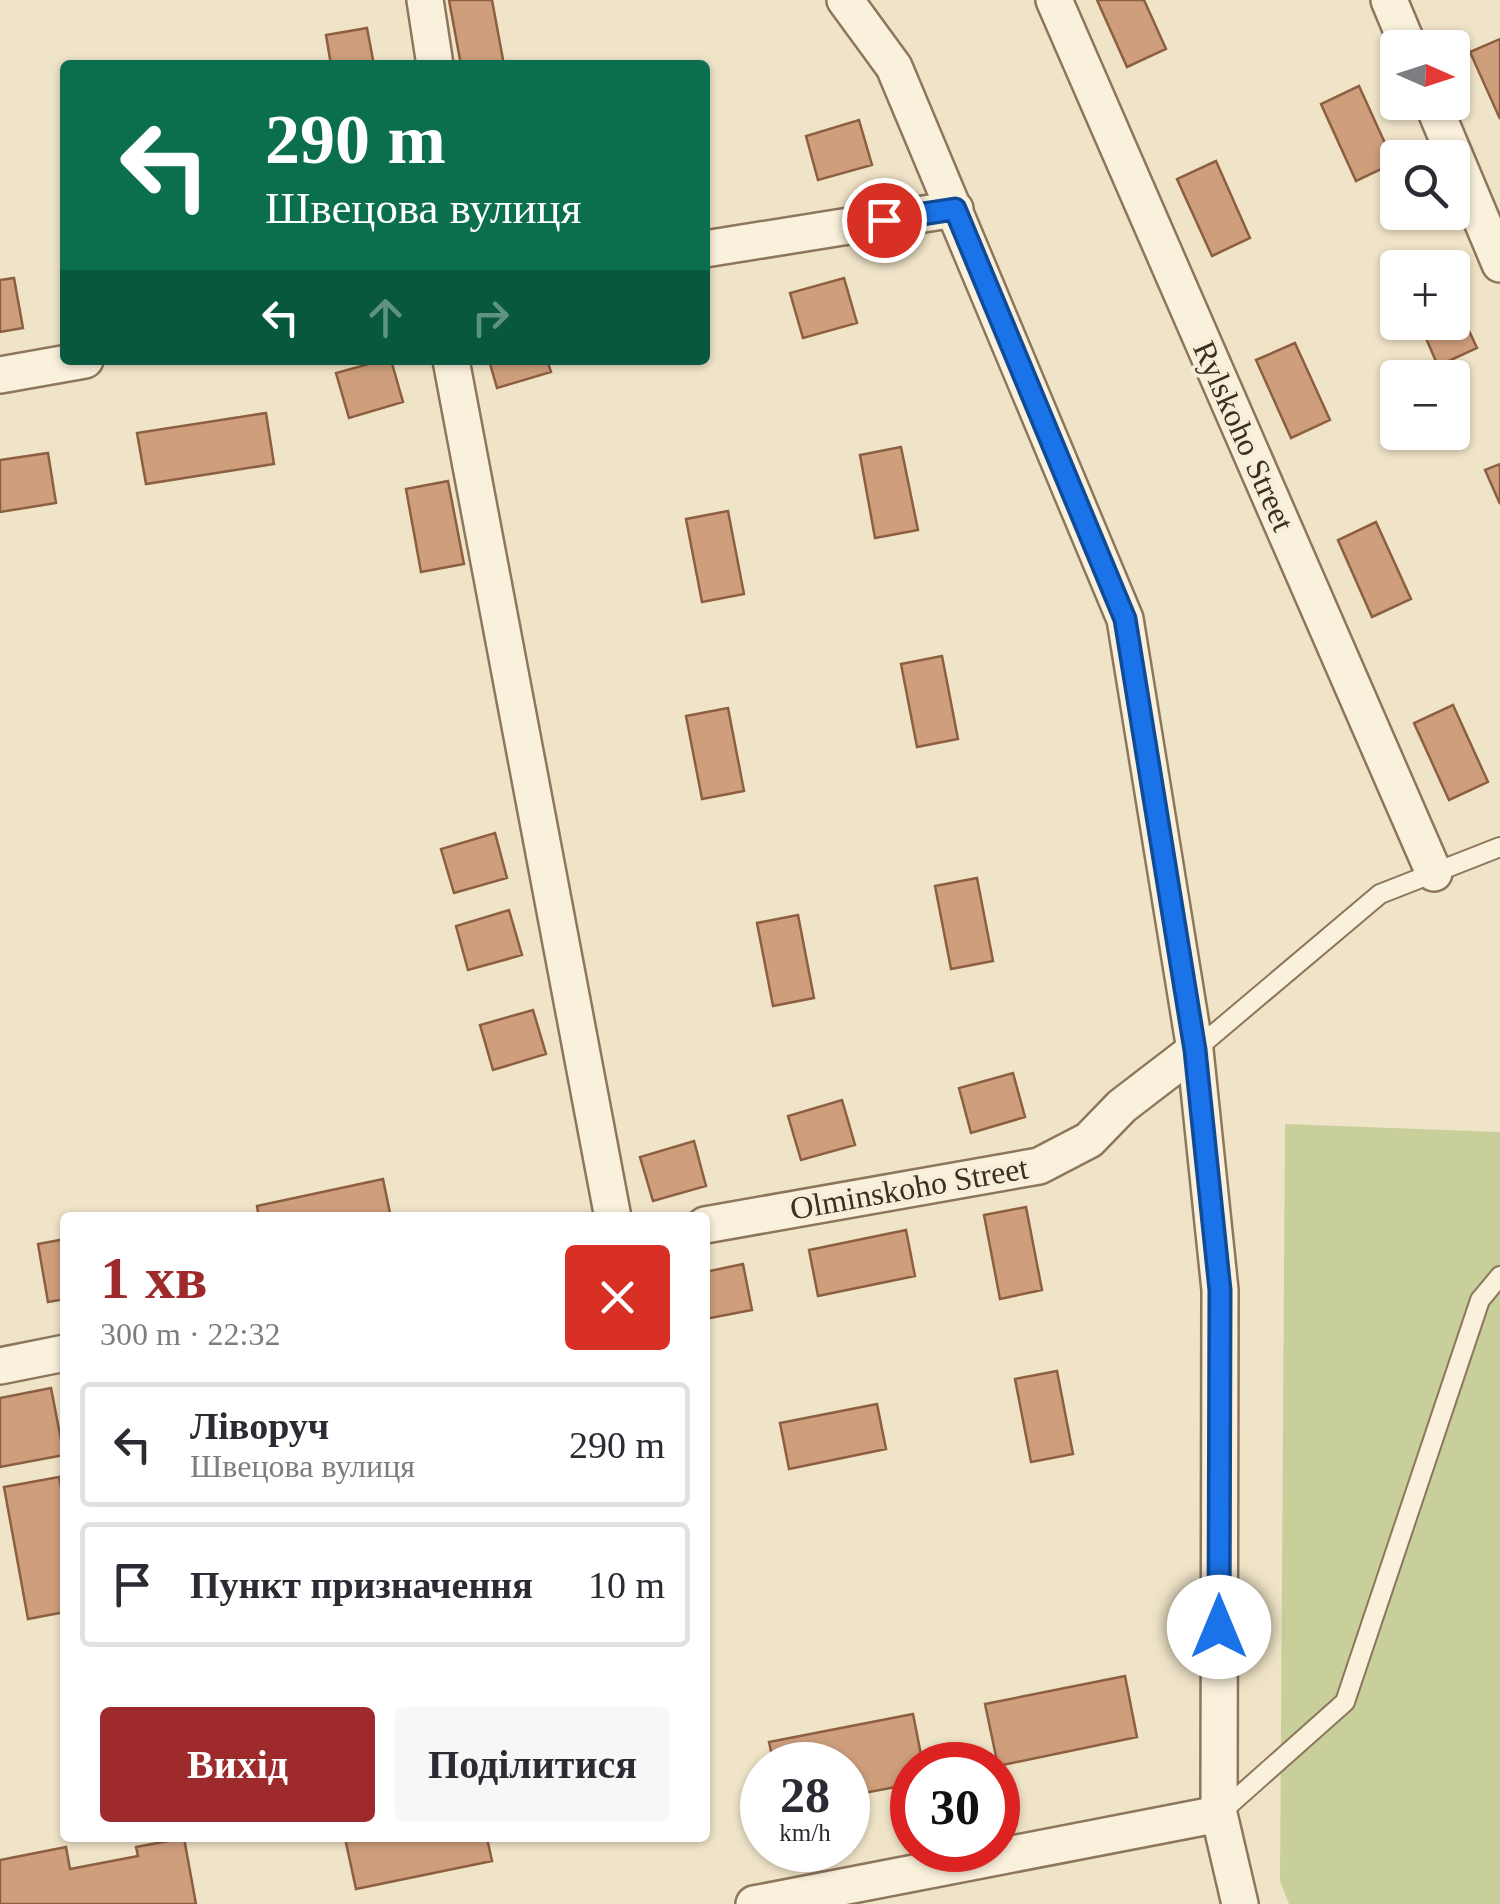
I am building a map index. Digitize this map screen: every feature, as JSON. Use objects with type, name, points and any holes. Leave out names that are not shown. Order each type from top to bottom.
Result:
[{"type":"street","points":[[425,0],[434,60]]},
{"type":"street","points":[[846,0],[894,67],[1125,619],[1195,1050],[1220,1290],[1219,1814],[1240,1904]]},
{"type":"street","name":"Rylskoho Street","points":[[1054,0],[1434,873]]},
{"type":"street","points":[[1389,0],[1402,30]]},
{"type":"street","points":[[1440,120],[1500,264]]},
{"type":"street","points":[[710,248],[955,209]]},
{"type":"street","points":[[0,376],[60,365]]},
{"type":"street","points":[[452,365],[612,1212]]},
{"type":"street","name":"Olminskoho Street","points":[[710,1224],[1039,1166],[1089,1140],[1122,1106],[1195,1050]]},
{"type":"street","points":[[0,1366],[60,1354]]},
{"type":"street","points":[[754,1904],[1219,1814]]},
{"type":"lane","points":[[1195,1050],[1380,894],[1500,847]]},
{"type":"lane","points":[[1219,1814],[1345,1702],[1480,1300],[1500,1276]]},
{"type":"green space","points":[[1285,1124],[1500,1132],[1500,1904],[1289,1904],[1280,1881]]},
{"type":"building","points":[[449,0],[492,0],[503,60],[460,60]]},
{"type":"building","points":[[1097,0],[1144,0],[1166,49],[1127,67]]},
{"type":"building","points":[[367,28],[373,60],[330,60],[326,35]]},
{"type":"building","points":[[1500,39],[1500,119],[1470,52]]},
{"type":"building","points":[[1359,86],[1384,140],[1380,140],[1380,170],[1356,181],[1321,104]]},
{"type":"building","points":[[859,120],[872,165],[818,180],[806,136]]},
{"type":"building","points":[[1216,161],[1250,238],[1212,256],[1177,179]]},
{"type":"building","points":[[14,278],[23,328],[0,332],[0,280]]},
{"type":"building","points":[[844,278],[857,323],[803,338],[790,293]]},
{"type":"building","points":[[1470,333],[1477,348],[1451,360],[1435,360],[1427,340],[1470,340]]},
{"type":"building","points":[[1295,343],[1330,420],[1291,438],[1256,360]]},
{"type":"building","points":[[365,365],[392,365],[403,402],[349,418],[336,373]]},
{"type":"building","points":[[490,365],[549,365],[551,372],[497,388]]},
{"type":"building","points":[[266,413],[274,464],[146,484],[137,433]]},
{"type":"building","points":[[901,447],[918,530],[875,538],[860,455]]},
{"type":"building","points":[[48,453],[56,503],[0,512],[0,460]]},
{"type":"building","points":[[1500,464],[1500,504],[1485,470]]},
{"type":"building","points":[[448,481],[464,564],[421,572],[406,489]]},
{"type":"building","points":[[728,511],[744,594],[702,602],[686,519]]},
{"type":"building","points":[[1376,522],[1411,599],[1372,617],[1338,540]]},
{"type":"building","points":[[942,656],[958,739],[917,747],[901,664]]},
{"type":"building","points":[[1453,705],[1488,782],[1449,800],[1414,723]]},
{"type":"building","points":[[728,708],[744,791],[702,799],[686,716]]},
{"type":"building","points":[[495,833],[507,878],[454,893],[441,849]]},
{"type":"building","points":[[977,878],[993,961],[951,969],[935,886]]},
{"type":"building","points":[[509,910],[522,955],[468,970],[456,926]]},
{"type":"building","points":[[798,915],[814,998],[773,1006],[757,923]]},
{"type":"building","points":[[533,1010],[546,1054],[493,1070],[480,1025]]},
{"type":"building","points":[[1013,1073],[1025,1117],[971,1133],[959,1088]]},
{"type":"building","points":[[842,1100],[855,1145],[801,1160],[788,1116]]},
{"type":"building","points":[[694,1141],[706,1186],[653,1201],[640,1157]]},
{"type":"building","points":[[383,1179],[390,1212],[258,1212],[257,1206]]},
{"type":"building","points":[[1026,1207],[1042,1290],[1000,1299],[984,1215]]},
{"type":"building","points":[[906,1230],[915,1276],[818,1296],[809,1250]]},
{"type":"building","points":[[60,1240],[60,1300],[48,1302],[38,1244]]},
{"type":"building","points":[[743,1264],[752,1310],[710,1318],[710,1271]]},
{"type":"building","points":[[1057,1371],[1073,1454],[1031,1462],[1015,1379]]},
{"type":"building","points":[[51,1388],[60,1456],[0,1467],[0,1398]]},
{"type":"building","points":[[877,1404],[886,1449],[789,1469],[780,1423]]},
{"type":"building","points":[[59,1477],[60,1613],[28,1619],[4,1487]]},
{"type":"building","points":[[1125,1676],[1137,1737],[1020,1761],[1020,1742],[993,1742],[985,1704]]},
{"type":"building","points":[[913,1714],[918,1742],[890,1742],[890,1788],[870,1792],[870,1742],[769,1742]]},
{"type":"building","points":[[185,1842],[196,1904],[0,1904],[0,1860],[66,1847],[70,1869],[138,1856],[136,1847]]},
{"type":"building","points":[[346,1842],[488,1842],[492,1861],[356,1889]]},
{"type":"route","points":[[884,220],[955,209],[1125,619],[1195,1050],[1220,1290],[1219,1627]]}]
